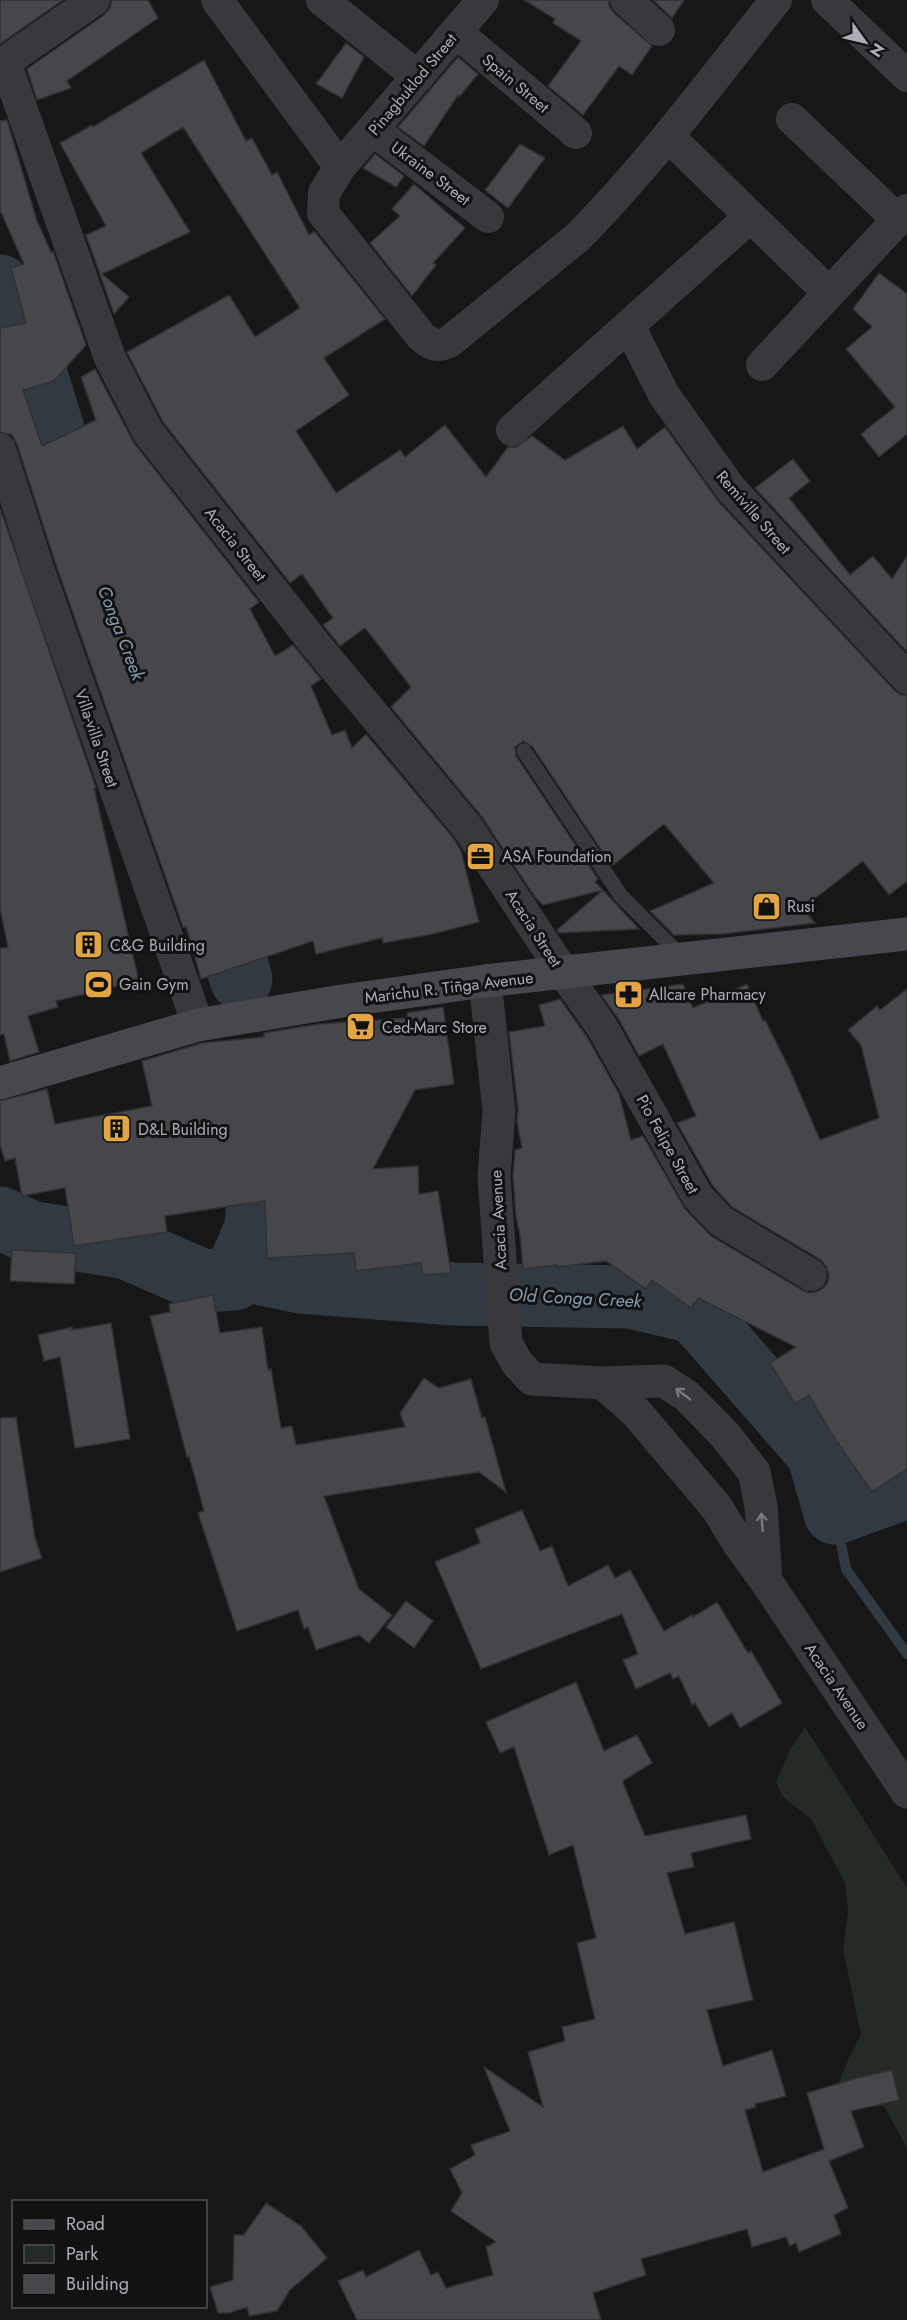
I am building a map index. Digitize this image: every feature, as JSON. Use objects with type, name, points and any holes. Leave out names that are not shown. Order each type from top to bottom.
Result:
[{"type":"main road","name":"Marichu R. Tiñga Avenue","points":[[0,1083],[198,1025],[342,1000],[485,981],[907,934]]},
{"type":"street","name":"Acacia Street","points":[[94,0],[5,62],[110,358],[148,432],[315,644],[468,828],[564,973]]},
{"type":"street","points":[[217,0],[340,167]]},
{"type":"street","points":[[322,0],[418,76]]},
{"type":"street","name":"Pinagbuklod Street","points":[[483,0],[340,167],[324,194],[322,213],[421,336],[429,342],[437,345],[448,342],[578,237],[668,136]]},
{"type":"street","points":[[626,0],[659,30]]},
{"type":"street","points":[[776,0],[668,136],[829,293]]},
{"type":"street","points":[[827,0],[907,76]]},
{"type":"street","name":"Spain Street","points":[[456,32],[576,133]]},
{"type":"street","points":[[762,365],[902,215],[792,119]]},
{"type":"street","name":"Ukraine Street","points":[[373,130],[488,217]]},
{"type":"street","points":[[512,430],[750,217]]},
{"type":"street","name":"Remiville Street","points":[[629,326],[664,395],[731,489],[907,678]]},
{"type":"street","name":"Villa-villa Street","points":[[0,449],[38,568],[198,1025]]},
{"type":"street","name":"Pio Felipe Street","points":[[564,973],[602,1027],[698,1197],[721,1221],[812,1275]]},
{"type":"street","name":"Acacia Avenue","points":[[485,981],[499,1111],[494,1176],[506,1343],[517,1363],[532,1379],[603,1383],[664,1381],[687,1396],[725,1435],[754,1472],[761,1506],[766,1581]]},
{"type":"street","name":"Acacia Avenue","points":[[603,1383],[636,1412],[717,1508],[738,1544],[766,1581],[907,1792]]},
{"type":"lane","points":[[524,751],[621,896],[684,960]]},
{"type":"green space","points":[[805,1727],[907,1888],[907,2148],[884,2106],[830,2106],[847,2062],[861,2035],[843,1949],[848,1912],[845,1883],[811,1819],[782,1796],[776,1782],[790,1750]]},
{"type":"building","points":[[0,0],[63,0],[0,44]]},
{"type":"building","points":[[112,0],[148,0],[158,18],[67,81],[71,88],[37,100],[27,69],[104,15],[110,8]]},
{"type":"building","points":[[524,0],[609,0],[609,6],[614,13],[652,46],[632,75],[619,66],[583,115],[548,86],[581,41],[553,23],[555,19]]},
{"type":"building","points":[[653,0],[684,0],[672,18]]},
{"type":"building","points":[[346,43],[364,57],[342,98],[316,84]]},
{"type":"building","points":[[458,57],[478,74],[460,96],[458,95],[424,146],[398,127]]},
{"type":"building","points":[[204,60],[246,141],[252,138],[272,175],[277,172],[309,235],[314,231],[385,319],[324,358],[349,395],[296,431],[336,493],[400,450],[405,457],[445,425],[486,477],[508,447],[516,447],[532,436],[565,460],[623,426],[637,449],[665,427],[718,501],[894,690],[901,695],[907,695],[907,881],[889,895],[863,861],[803,908],[815,923],[723,934],[674,935],[650,911],[714,883],[664,824],[612,866],[532,746],[523,741],[515,747],[516,756],[598,879],[595,882],[603,890],[543,905],[535,897],[482,817],[391,707],[411,687],[365,628],[340,646],[323,625],[333,618],[302,574],[290,583],[163,422],[127,352],[229,295],[255,337],[300,308],[183,127],[141,153],[190,232],[102,274],[129,297],[114,314],[86,235],[106,226],[60,143],[92,125],[93,127]]},
{"type":"building","points":[[7,120],[37,221],[51,252],[53,251],[86,345],[54,381],[23,390],[42,446],[96,420],[81,377],[95,369],[134,443],[259,602],[250,609],[275,656],[293,645],[321,679],[311,686],[332,735],[345,730],[352,748],[366,734],[454,839],[461,851],[479,922],[433,934],[383,943],[382,938],[316,954],[313,941],[201,979],[186,926],[183,927],[55,562],[17,444],[12,435],[0,432],[0,328],[26,323],[11,268],[24,264],[0,210],[0,121]]},
{"type":"building","points":[[520,144],[545,158],[508,208],[485,190]]},
{"type":"building","points":[[375,154],[404,176],[396,187],[363,168]]},
{"type":"building","points":[[414,184],[465,228],[433,263],[436,265],[412,296],[370,243],[400,216],[392,209]]},
{"type":"building","points":[[879,273],[907,294],[907,434],[879,457],[861,434],[895,407],[846,349],[872,327],[853,309]]},
{"type":"building","points":[[793,459],[810,481],[789,498],[850,575],[873,556],[892,579],[907,556],[907,652],[755,488]]},
{"type":"building","points":[[0,508],[96,788],[94,788],[139,981],[56,1001],[58,1007],[28,1016],[39,1052],[10,1061],[4,1034],[0,1035],[0,948],[8,947],[0,909]]},
{"type":"building","points":[[603,890],[639,929],[559,933],[557,930]]},
{"type":"building","points":[[683,984],[693,1008],[747,984],[763,1021],[765,1020],[790,1070],[820,1140],[879,1118],[861,1045],[848,1030],[877,1006],[880,1010],[907,989],[907,1469],[872,1492],[831,1433],[809,1395],[795,1404],[770,1363],[796,1347],[698,1298],[691,1308],[652,1280],[646,1289],[606,1261],[523,1269],[513,1176],[515,1150],[522,1148],[517,1122],[518,1109],[509,1032],[545,1026],[539,1005],[560,999],[587,1037],[619,1094],[631,1140],[643,1136],[685,1209],[711,1236],[802,1290],[810,1293],[819,1291],[827,1284],[829,1275],[821,1260],[732,1207],[713,1186],[677,1123],[696,1116],[663,1044],[639,1056],[618,1018],[601,995]]},
{"type":"building","points":[[443,1007],[454,1084],[415,1090],[373,1169],[418,1166],[419,1194],[438,1191],[451,1273],[423,1275],[421,1263],[356,1271],[354,1253],[267,1258],[265,1201],[165,1216],[167,1232],[74,1246],[65,1188],[22,1196],[15,1158],[5,1161],[0,1145],[0,1101],[47,1089],[55,1124],[152,1106],[142,1061],[202,1043],[264,1037],[264,1033],[319,1024],[407,1018],[407,1013]]},
{"type":"building","points":[[12,1250],[76,1253],[74,1284],[10,1281]]},
{"type":"building","points":[[213,1295],[220,1333],[262,1327],[268,1370],[271,1369],[281,1428],[292,1426],[296,1445],[405,1427],[400,1413],[424,1378],[439,1388],[471,1379],[482,1418],[485,1417],[506,1492],[479,1472],[324,1496],[359,1589],[392,1615],[369,1643],[359,1635],[316,1650],[308,1627],[304,1629],[298,1610],[237,1631],[198,1513],[204,1511],[189,1456],[187,1457],[150,1316],[170,1312],[169,1304]]},
{"type":"building","points":[[111,1323],[130,1439],[75,1448],[60,1357],[44,1361],[38,1335],[72,1327],[72,1330]]},
{"type":"building","points":[[16,1417],[35,1538],[42,1558],[0,1572],[0,1418]]},
{"type":"building","points":[[522,1510],[540,1551],[552,1546],[568,1586],[608,1565],[615,1578],[630,1570],[664,1631],[717,1602],[748,1653],[751,1651],[782,1703],[740,1728],[732,1713],[709,1727],[695,1703],[692,1705],[679,1676],[673,1679],[670,1673],[636,1689],[623,1660],[638,1654],[622,1614],[481,1669],[435,1562],[480,1543],[475,1529]]},
{"type":"building","points":[[406,1601],[433,1621],[414,1648],[386,1627]]},
{"type":"building","points":[[576,1682],[604,1751],[637,1735],[652,1763],[624,1780],[623,1783],[645,1836],[746,1815],[751,1839],[691,1853],[694,1867],[667,1873],[685,1934],[734,1922],[753,2000],[707,2010],[723,2066],[772,2050],[786,2096],[755,2104],[756,2107],[745,2110],[763,2172],[824,2149],[807,2093],[892,2070],[899,2100],[851,2111],[864,2147],[829,2161],[848,2208],[834,2215],[841,2234],[799,2252],[796,2243],[790,2246],[786,2237],[752,2247],[747,2229],[641,2259],[646,2275],[593,2293],[601,2320],[357,2320],[338,2281],[363,2270],[366,2277],[419,2250],[431,2275],[438,2272],[446,2288],[493,2275],[486,2247],[496,2242],[451,2211],[462,2193],[450,2169],[475,2155],[471,2145],[510,2131],[484,2067],[543,2107],[528,2052],[565,2041],[562,2027],[595,2019],[577,1943],[596,1938],[573,1845],[549,1855],[514,1747],[500,1753],[486,1722]]},
{"type":"building","points":[[266,2203],[301,2226],[327,2258],[290,2290],[277,2311],[249,2316],[247,2307],[229,2313],[218,2313],[210,2287],[233,2280],[234,2235],[244,2235]]},
{"type":"waterway","name":"Conga Creek","points":[[0,286],[38,381],[82,523]]},
{"type":"waterway","name":"Conga Creek","points":[[213,883],[241,979]]},
{"type":"waterway","points":[[0,1218],[30,1232],[127,1248],[203,1281],[234,1279],[256,1228],[262,1138],[260,1114]]},
{"type":"waterway","name":"Old Conga Creek","points":[[239,1269],[300,1282],[453,1294],[630,1297],[695,1312],[818,1453],[835,1513],[907,1487]]},
{"type":"waterway","points":[[835,1513],[846,1569],[907,1654]]},
{"type":"place","name":"ASA Foundation","points":[[481,856]]},
{"type":"place","name":"Rusi","points":[[766,906]]},
{"type":"place","name":"C&G Building","points":[[89,945]]},
{"type":"place","name":"Gain Gym","points":[[98,984]]},
{"type":"place","name":"Allcare Pharmacy","points":[[628,994]]},
{"type":"place","name":"Ced-Marc Store","points":[[361,1027]]},
{"type":"place","name":"D&L Building","points":[[117,1129]]}]
